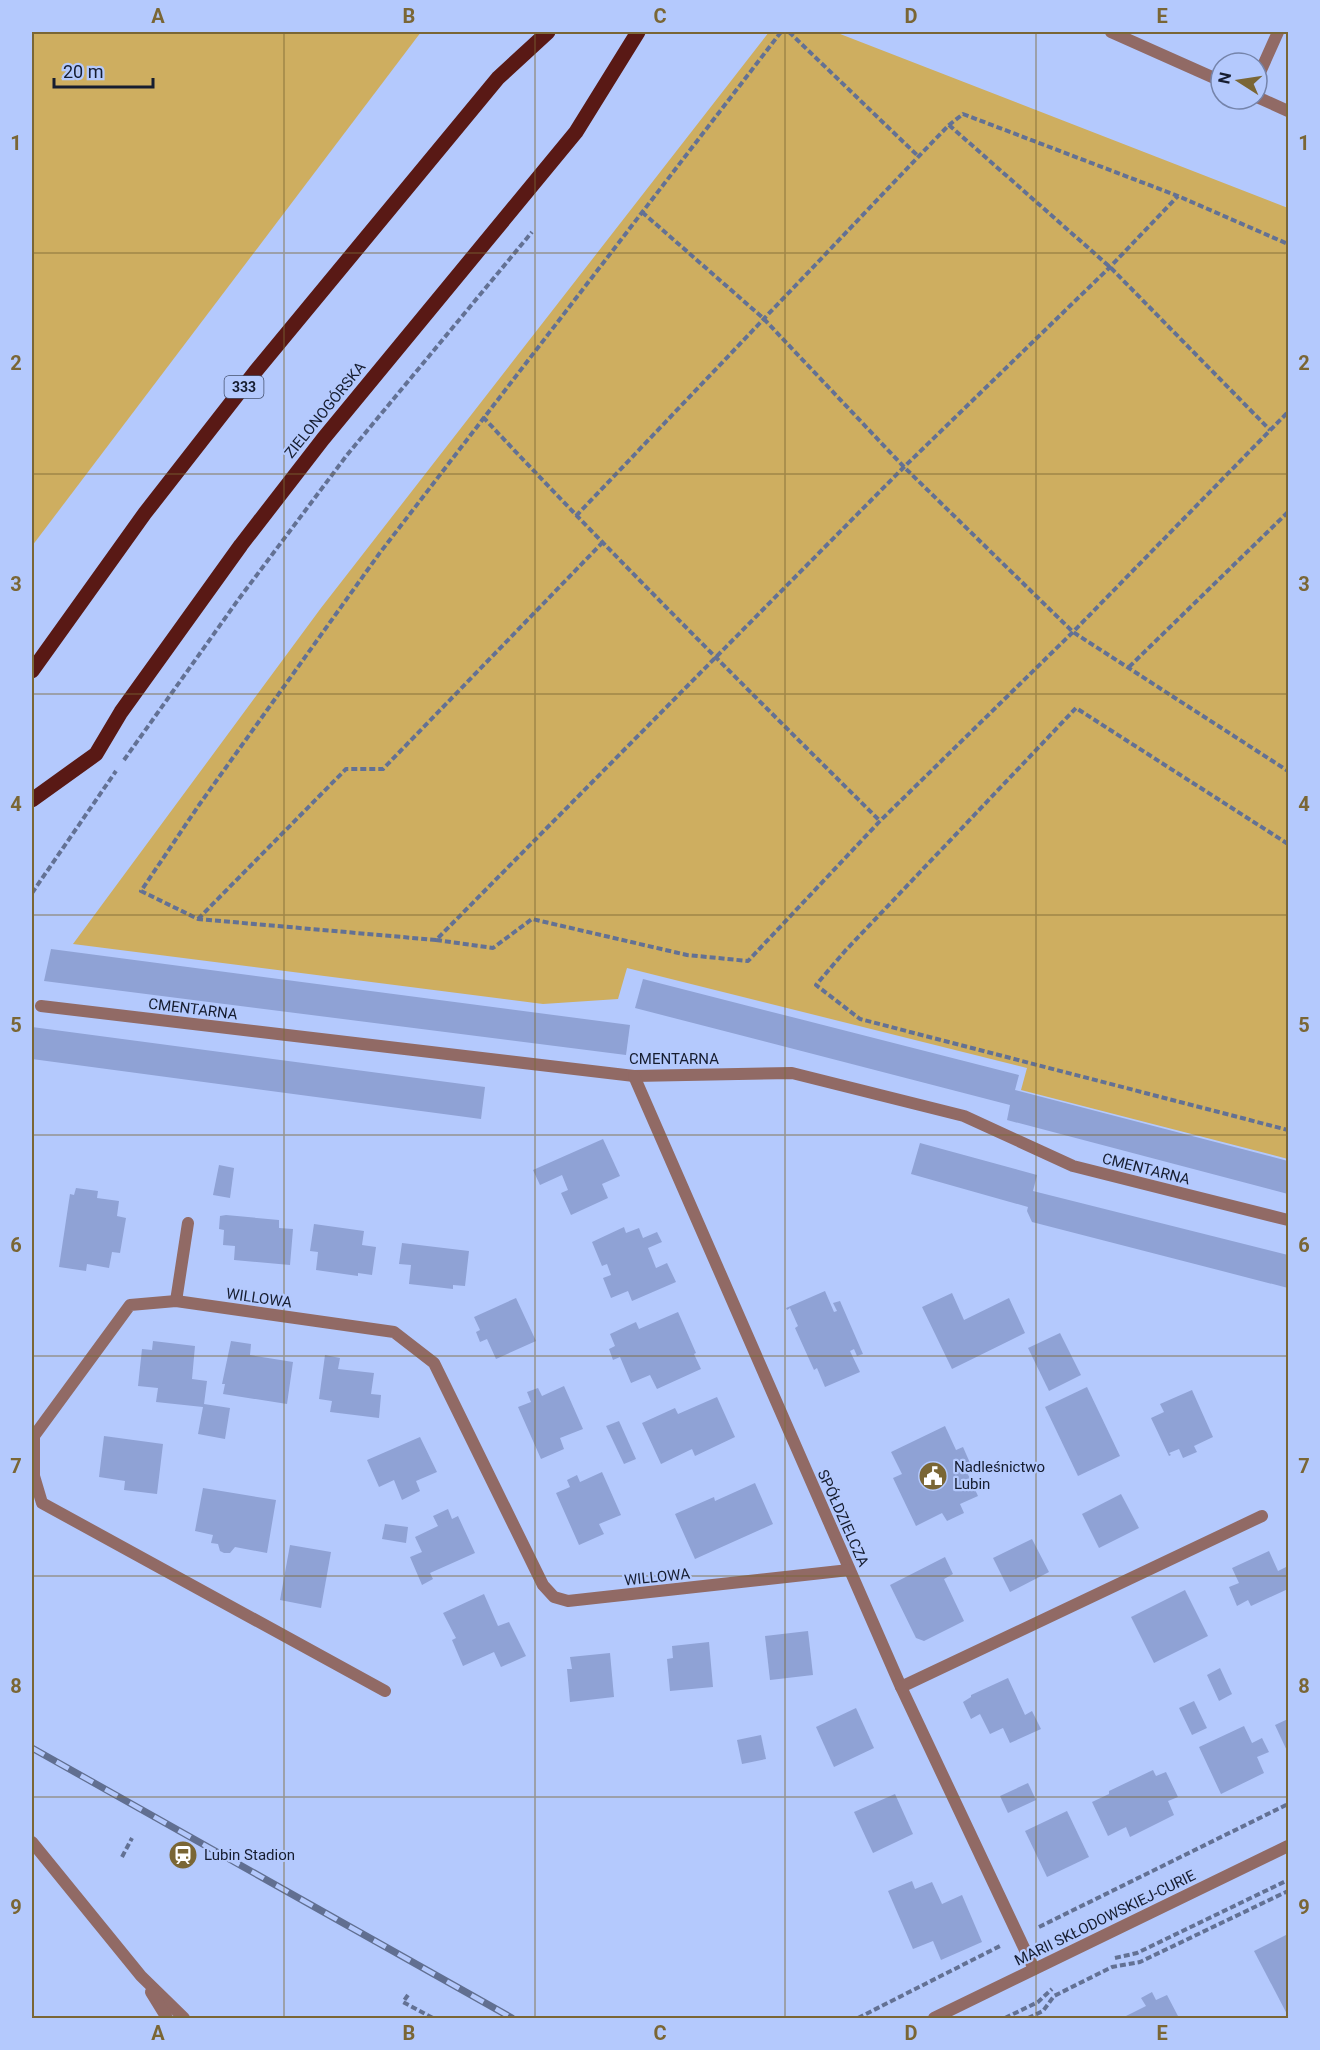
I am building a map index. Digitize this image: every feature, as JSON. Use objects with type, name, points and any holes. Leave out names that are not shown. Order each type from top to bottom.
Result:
[{"type":"main road","name":"333","points":[[32,672],[139,522],[255,372],[498,78],[548,32]]},
{"type":"main road","name":"ZIELONOGÓRSKA","points":[[32,800],[96,754],[144,679],[241,545],[323,439],[576,132],[638,32]]},
{"type":"street","points":[[1111,32],[1209,76]]},
{"type":"street","points":[[1269,52],[1278,32]]},
{"type":"street","points":[[1269,102],[1288,111]]},
{"type":"street","name":"CMENTARNA","points":[[41,1006],[634,1076],[792,1073],[964,1116],[1073,1166],[1288,1220]]},
{"type":"street","name":"SPÓŁDZIELCZA","points":[[634,1076],[901,1687],[1034,1969]]},
{"type":"street","points":[[176,1301],[188,1223]]},
{"type":"street","name":"WILLOWA","points":[[385,1691],[42,1503],[34,1476],[34,1436],[130,1305],[176,1301],[394,1332],[434,1363],[543,1585],[554,1597],[568,1601],[849,1570]]},
{"type":"street","points":[[901,1687],[1262,1516]]},
{"type":"street","points":[[32,1842],[141,1976],[184,2019]]},
{"type":"street","name":"MARII SKŁODOWSKIEJ-CURIE","points":[[934,2019],[1288,1846]]},
{"type":"street","points":[[141,1976],[167,2019]]},
{"type":"path","points":[[781,32],[379,554],[199,805],[141,891],[198,919],[436,940],[493,948],[532,919],[687,956],[748,961],[880,821],[1073,632],[1288,411]]},
{"type":"path","points":[[789,32],[918,157]]},
{"type":"path","points":[[576,516],[763,318],[949,125],[963,114],[1178,196],[1288,244]]},
{"type":"path","points":[[949,125],[1110,267],[1270,430]]},
{"type":"path","points":[[436,940],[904,467],[1110,267],[1178,196]]},
{"type":"path","points":[[642,212],[763,318],[904,467],[1073,632],[1288,771]]},
{"type":"path","points":[[32,892],[238,600],[327,482],[532,232]]},
{"type":"path","points":[[483,417],[715,658],[880,821]]},
{"type":"path","points":[[1129,667],[1288,512]]},
{"type":"path","points":[[198,919],[346,769],[383,769],[602,543]]},
{"type":"path","points":[[1288,844],[1076,708],[845,951],[816,986],[860,1018],[1288,1130]]},
{"type":"path","points":[[858,2019],[1019,1936],[1288,1804]]},
{"type":"path","points":[[122,1857],[132,1838]]},
{"type":"path","points":[[1106,1959],[1137,1953],[1288,1880]]},
{"type":"path","points":[[1028,2019],[1043,2011],[1054,1996],[1112,1967],[1140,1962],[1288,1891]]},
{"type":"path","points":[[1005,2019],[1038,2002],[1059,1985]]},
{"type":"path","points":[[408,1995],[404,2002],[433,2019]]},
{"type":"shaded area","points":[[32,32],[421,32],[32,546]]},
{"type":"shaded area","points":[[769,32],[835,32],[1288,208],[1288,1159],[1021,1090],[1027,1068],[627,968],[618,999],[543,1004],[73,944],[321,608]]},
{"type":"building","points":[[51,949],[630,1025],[626,1055],[44,981]]},
{"type":"building","points":[[643,979],[1019,1075],[1015,1090],[1288,1161],[1288,1194],[1007,1120],[1010,1105],[635,1008]]},
{"type":"building","points":[[32,1027],[485,1087],[481,1119],[32,1059]]},
{"type":"building","points":[[603,1139],[620,1176],[602,1184],[608,1198],[571,1215],[561,1193],[568,1190],[562,1175],[540,1185],[533,1170]]},
{"type":"building","points":[[920,1143],[1037,1175],[1033,1191],[1288,1255],[1288,1288],[1032,1222],[1027,1211],[1028,1207],[911,1174]]},
{"type":"building","points":[[219,1165],[234,1168],[230,1198],[213,1195]]},
{"type":"building","points":[[76,1188],[98,1191],[97,1198],[119,1201],[117,1216],[126,1218],[120,1253],[112,1252],[109,1268],[87,1264],[86,1271],[59,1267],[70,1194],[74,1195]]},
{"type":"building","points":[[220,1216],[279,1220],[279,1228],[293,1229],[290,1265],[234,1260],[235,1246],[223,1245],[224,1230],[219,1229]]},
{"type":"building","points":[[314,1224],[364,1231],[362,1245],[376,1247],[372,1275],[358,1273],[358,1276],[316,1270],[318,1252],[310,1251]]},
{"type":"building","points":[[624,1227],[626,1233],[639,1228],[643,1238],[657,1232],[662,1242],[648,1248],[656,1268],[667,1263],[676,1282],[632,1301],[628,1291],[611,1298],[603,1278],[611,1275],[607,1264],[602,1266],[592,1242]]},
{"type":"building","points":[[402,1243],[469,1251],[465,1286],[453,1285],[453,1289],[409,1284],[411,1265],[399,1264]]},
{"type":"building","points":[[825,1291],[834,1312],[837,1311],[833,1303],[840,1301],[863,1354],[857,1356],[854,1349],[850,1351],[860,1372],[825,1387],[817,1368],[814,1370],[795,1328],[798,1326],[790,1308],[787,1310],[786,1308]]},
{"type":"building","points":[[952,1293],[964,1320],[1009,1298],[1025,1333],[952,1369],[922,1307]]},
{"type":"building","points":[[516,1298],[536,1341],[496,1359],[487,1339],[480,1342],[476,1332],[480,1330],[474,1317]]},
{"type":"building","points":[[678,1312],[701,1369],[657,1389],[650,1375],[631,1383],[620,1357],[613,1360],[609,1349],[615,1346],[610,1334],[636,1322],[639,1329]]},
{"type":"building","points":[[1060,1333],[1081,1375],[1049,1391],[1028,1348]]},
{"type":"building","points":[[153,1341],[195,1346],[192,1379],[207,1381],[204,1404],[230,1408],[225,1439],[198,1434],[203,1407],[156,1402],[158,1388],[138,1386],[142,1349],[152,1350]]},
{"type":"building","points":[[231,1341],[251,1344],[250,1355],[293,1362],[287,1404],[223,1394],[225,1384],[222,1384]]},
{"type":"building","points":[[325,1355],[340,1358],[338,1369],[374,1373],[371,1394],[381,1395],[379,1418],[330,1412],[332,1401],[319,1399]]},
{"type":"building","points":[[564,1386],[583,1429],[560,1438],[564,1449],[541,1459],[518,1407],[531,1402],[527,1392],[538,1388],[542,1396]]},
{"type":"building","points":[[1087,1387],[1120,1456],[1078,1476],[1045,1407]]},
{"type":"building","points":[[1192,1390],[1213,1437],[1194,1446],[1197,1452],[1183,1458],[1179,1449],[1169,1453],[1171,1455],[1169,1456],[1151,1418],[1164,1412],[1160,1404]]},
{"type":"building","points":[[717,1397],[735,1437],[695,1456],[692,1449],[661,1464],[642,1423],[675,1408],[678,1414]]},
{"type":"building","points":[[619,1421],[636,1459],[624,1464],[606,1426]]},
{"type":"building","name":"Nadleśnictwo Lubin","points":[[945,1426],[956,1450],[963,1447],[970,1463],[964,1466],[978,1496],[960,1504],[964,1513],[947,1521],[942,1513],[916,1526],[893,1478],[902,1474],[891,1452]]},
{"type":"building","points":[[104,1436],[163,1444],[157,1494],[124,1490],[125,1481],[99,1477]]},
{"type":"building","points":[[420,1437],[437,1472],[416,1481],[420,1491],[402,1500],[394,1480],[379,1487],[367,1460]]},
{"type":"building","points":[[602,1472],[621,1515],[599,1524],[604,1534],[579,1545],[556,1493],[570,1487],[567,1480],[577,1475],[580,1482]]},
{"type":"building","points":[[755,1483],[773,1524],[695,1559],[675,1514],[714,1497],[715,1501]]},
{"type":"building","points":[[203,1488],[276,1500],[267,1553],[235,1547],[230,1553],[224,1553],[220,1551],[218,1544],[211,1543],[213,1535],[195,1531]]},
{"type":"building","points":[[1121,1494],[1139,1528],[1099,1548],[1082,1514]]},
{"type":"building","points":[[448,1509],[452,1519],[458,1516],[475,1553],[430,1573],[433,1579],[422,1585],[410,1557],[422,1552],[415,1537],[438,1526],[433,1516]]},
{"type":"building","points":[[385,1524],[408,1527],[406,1543],[382,1539]]},
{"type":"building","points":[[1032,1539],[1049,1572],[1010,1592],[993,1558]]},
{"type":"building","points":[[290,1545],[331,1552],[321,1608],[280,1600]]},
{"type":"building","points":[[1269,1551],[1278,1571],[1288,1566],[1288,1589],[1251,1606],[1248,1600],[1237,1606],[1229,1587],[1239,1583],[1232,1568]]},
{"type":"building","points":[[945,1557],[953,1574],[944,1579],[964,1621],[924,1641],[916,1638],[890,1585]]},
{"type":"building","points":[[1185,1590],[1208,1636],[1154,1663],[1131,1617]]},
{"type":"building","points":[[484,1594],[498,1626],[509,1622],[526,1656],[501,1667],[494,1652],[463,1666],[452,1640],[456,1638],[443,1613]]},
{"type":"building","points":[[808,1631],[813,1675],[770,1680],[765,1636]]},
{"type":"building","points":[[709,1642],[713,1687],[670,1691],[667,1659],[673,1658],[672,1646]]},
{"type":"building","points":[[610,1653],[614,1697],[570,1702],[567,1669],[572,1669],[570,1657]]},
{"type":"building","points":[[1220,1668],[1232,1694],[1219,1701],[1207,1675]]},
{"type":"building","points":[[1008,1678],[1025,1715],[1032,1711],[1041,1729],[1010,1743],[1003,1728],[990,1734],[980,1714],[971,1719],[963,1702],[971,1695]]},
{"type":"building","points":[[1194,1701],[1207,1728],[1192,1735],[1179,1708]]},
{"type":"building","points":[[856,1708],[874,1748],[834,1767],[816,1727]]},
{"type":"building","points":[[1288,1719],[1288,1753],[1275,1725]]},
{"type":"building","points":[[1244,1726],[1252,1743],[1262,1738],[1269,1752],[1257,1757],[1264,1773],[1221,1794],[1199,1747]]},
{"type":"building","points":[[761,1735],[766,1759],[742,1764],[737,1740]]},
{"type":"building","points":[[1153,1770],[1156,1776],[1166,1772],[1178,1797],[1168,1801],[1174,1815],[1130,1837],[1126,1827],[1108,1836],[1092,1802],[1109,1794],[1109,1791]]},
{"type":"building","points":[[1028,1783],[1036,1800],[1008,1813],[1000,1796]]},
{"type":"building","points":[[895,1794],[913,1834],[873,1853],[854,1812]]},
{"type":"building","points":[[1067,1811],[1089,1857],[1047,1877],[1025,1831]]},
{"type":"building","points":[[912,1881],[915,1889],[932,1882],[942,1904],[962,1895],[982,1942],[941,1960],[933,1941],[913,1949],[888,1891]]},
{"type":"building","points":[[1288,1934],[1288,2016],[1254,1951]]},
{"type":"building","points":[[1152,1992],[1156,2000],[1167,1995],[1179,2018],[1128,2018],[1126,2016],[1146,2006],[1141,1998]]},
{"type":"railway","points":[[32,1748],[512,2018]]},
{"type":"place","name":"Nadleśnictwo Lubin","points":[[933,1476]]},
{"type":"place","name":"Lubin Stadion","points":[[183,1855]]}]
